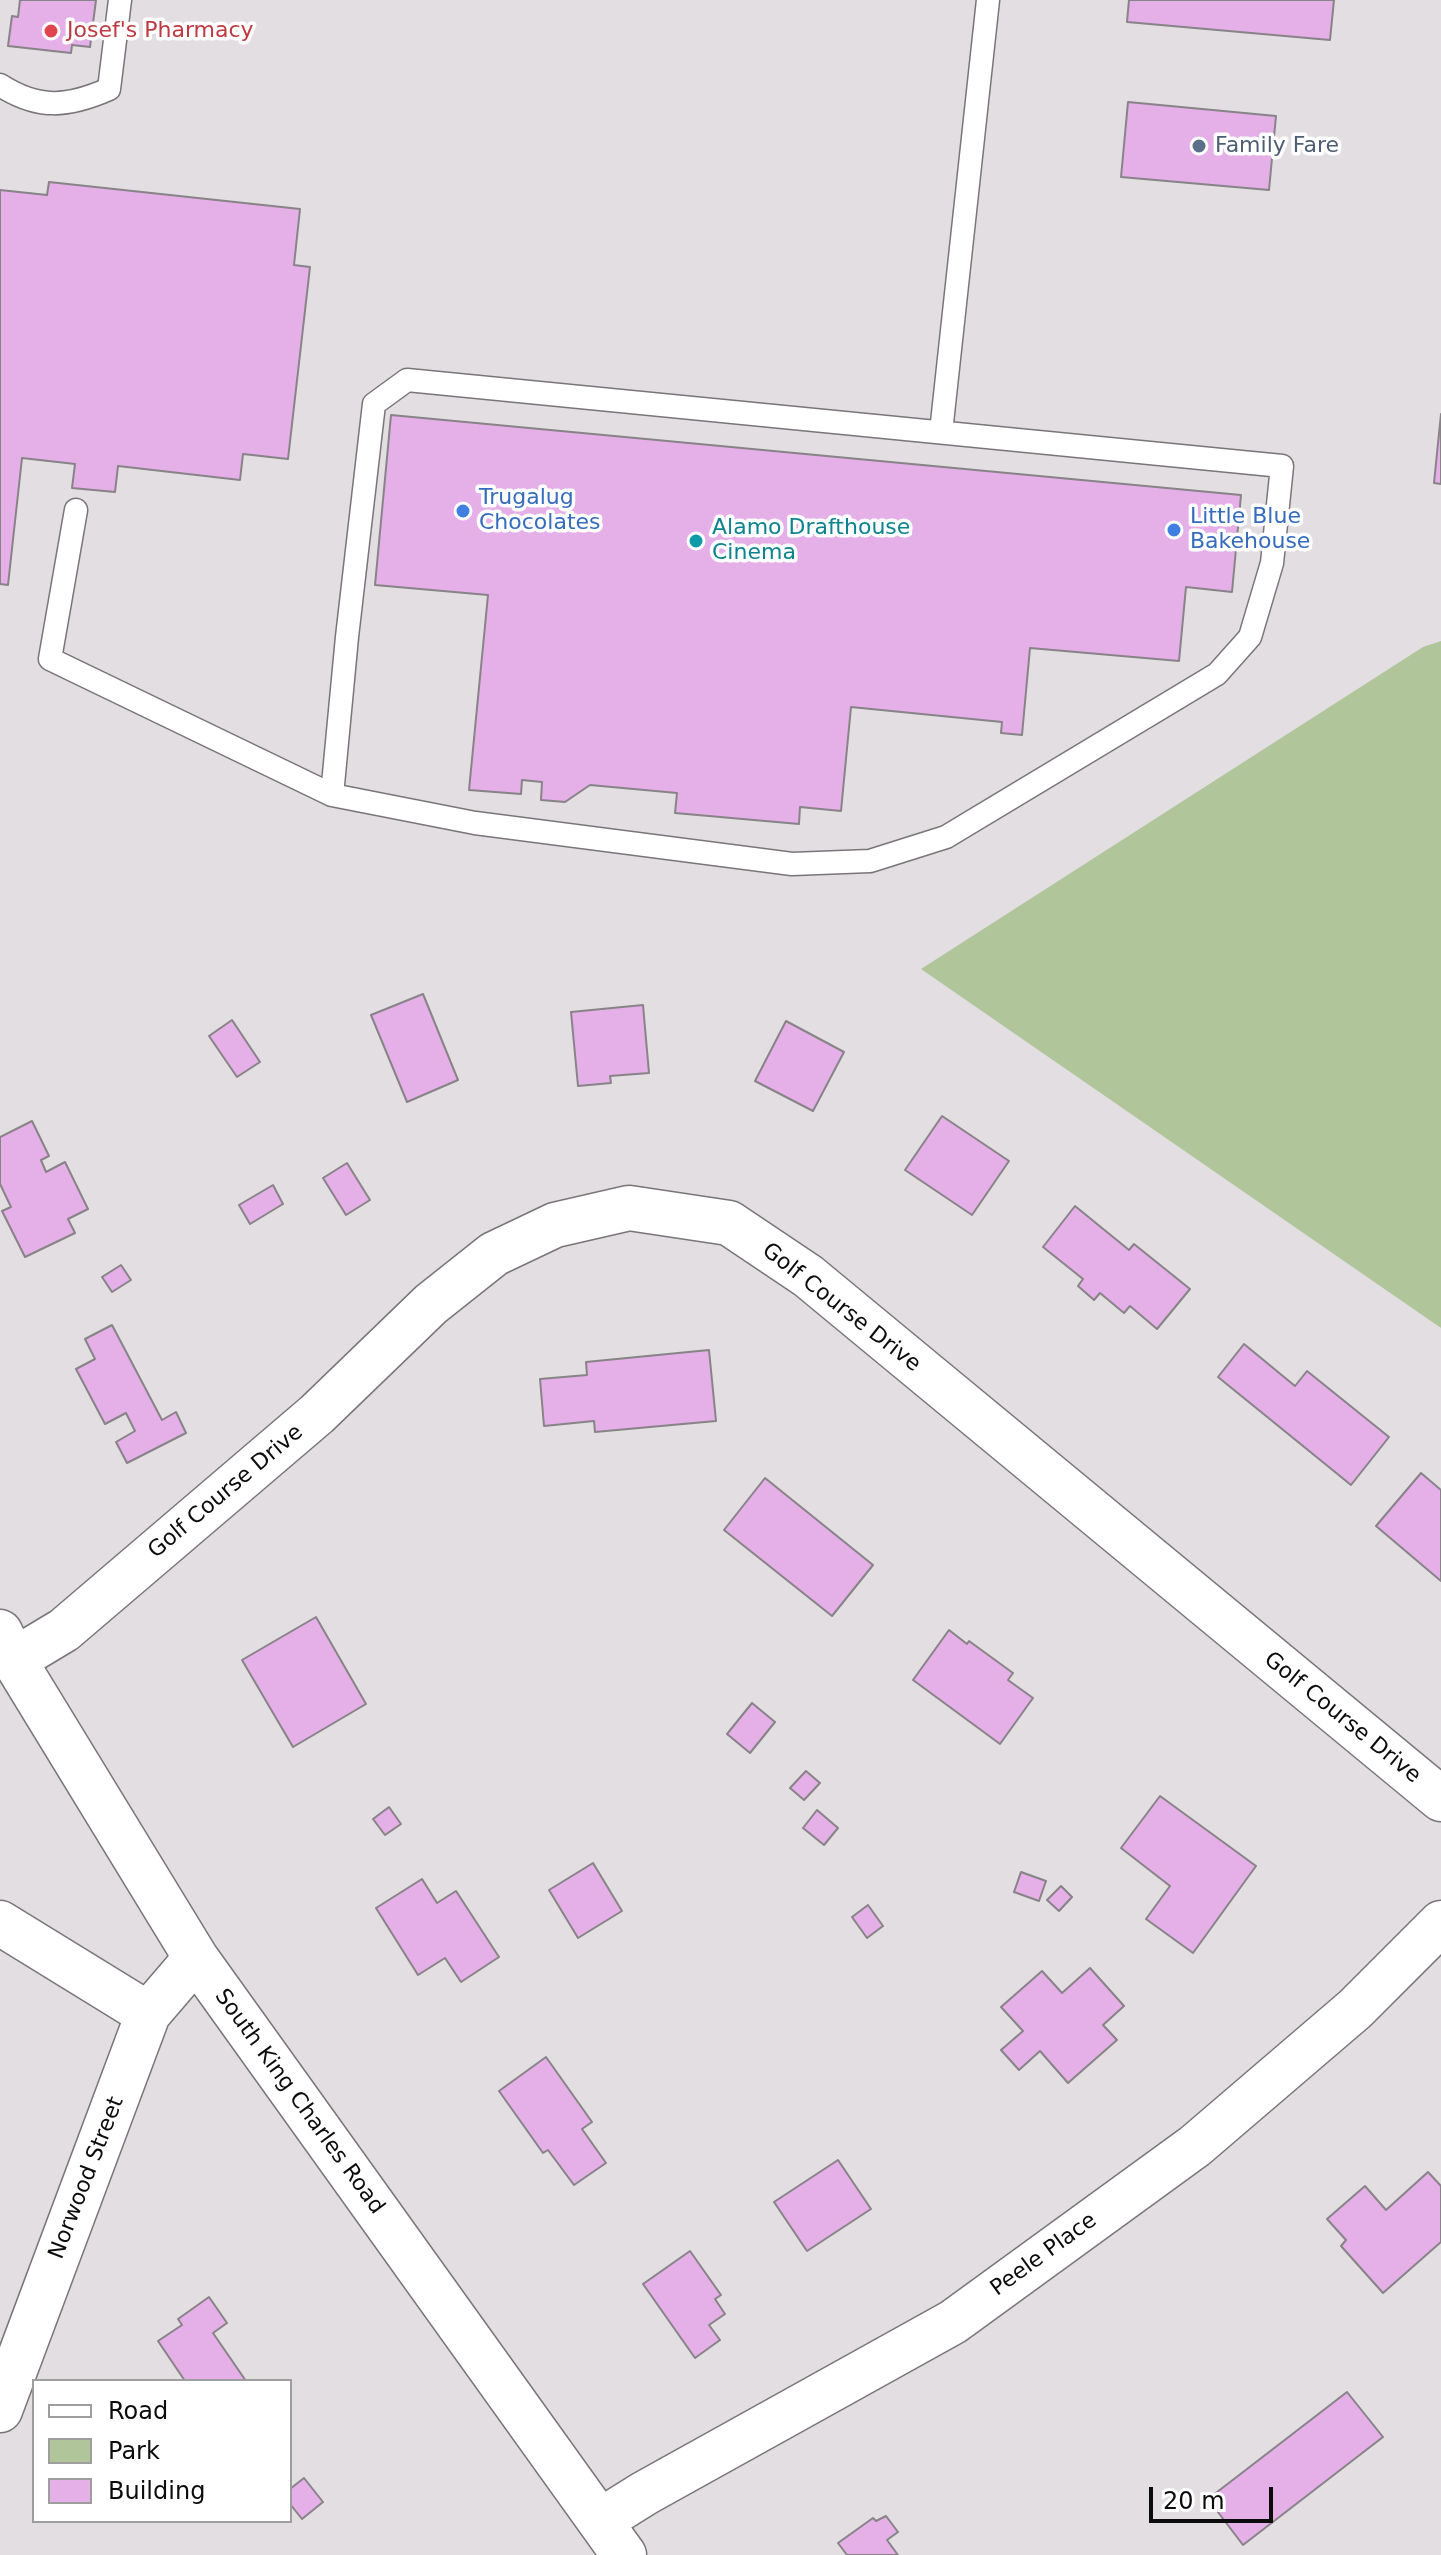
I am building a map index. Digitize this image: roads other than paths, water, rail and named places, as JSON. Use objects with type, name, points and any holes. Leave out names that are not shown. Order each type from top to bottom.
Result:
[{"type":"street","name":"Golf Course Drive","points":[[7,1646],[64,1630],[317,1414],[431,1304],[494,1254],[555,1225],[629,1208],[729,1223],[808,1276],[1441,1799]]},
{"type":"street","name":"South King Charles Road","points":[[7,1646],[196,1958],[612,2538]]},
{"type":"street","points":[[0,1923],[148,2014]]},
{"type":"street","name":"Peele Place","points":[[612,2538],[645,2493],[953,2322],[1195,2146],[1355,2009],[1441,1923]]},
{"type":"street","name":"Norwood Street","points":[[0,2410],[148,2014],[196,1958]]},
{"type":"lane","points":[[0,85],[42,104],[83,100],[109,89],[120,0]]},
{"type":"lane","points":[[941,432],[988,0]]},
{"type":"lane","points":[[76,510],[50,659],[332,795],[475,823],[792,864],[870,861],[946,837],[1217,674],[1250,637],[1272,563],[1282,466],[407,380],[374,404],[332,795]]},
{"type":"place","name":"Josef's Pharmacy","points":[[51,31]]},
{"type":"place","name":"Family Fare","points":[[1199,146]]},
{"type":"place","name":"Trugalug Chocolates","points":[[463,511]]},
{"type":"place","name":"Little Blue Bakehouse","points":[[1174,530]]},
{"type":"place","name":"Alamo Drafthouse Cinema","points":[[696,541]]}]
